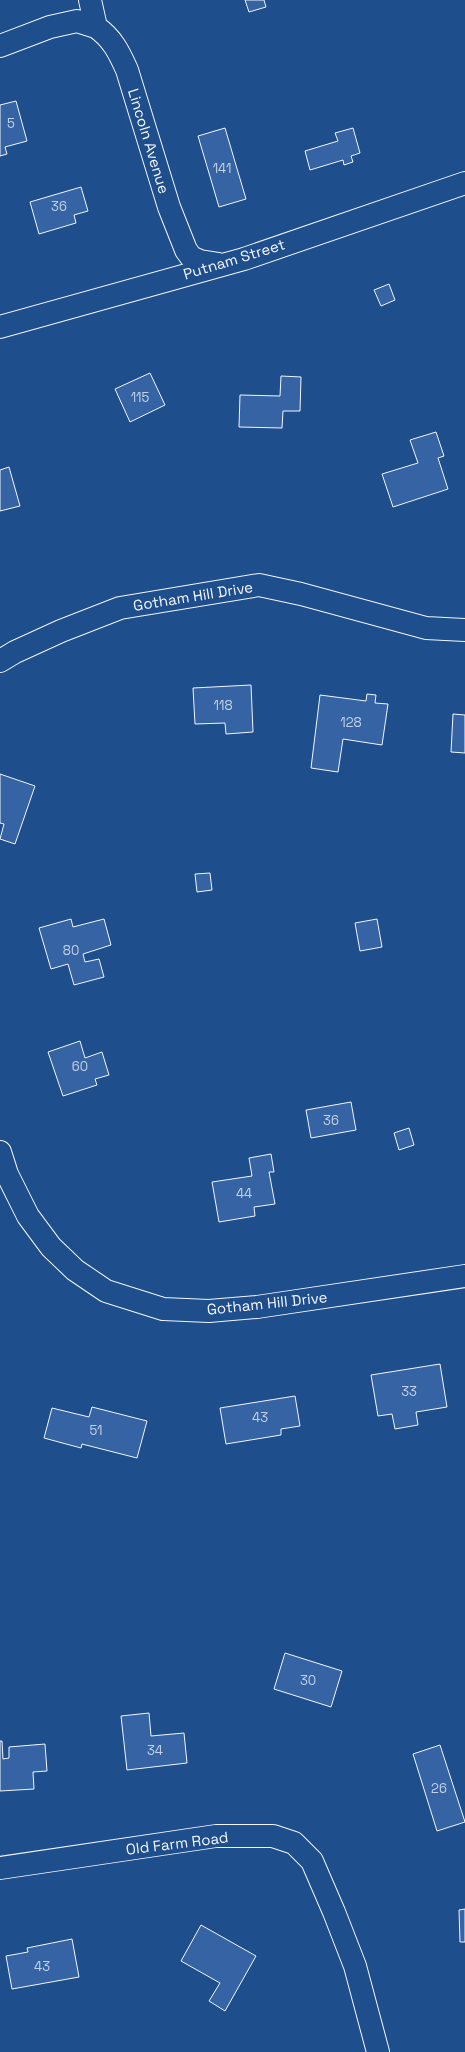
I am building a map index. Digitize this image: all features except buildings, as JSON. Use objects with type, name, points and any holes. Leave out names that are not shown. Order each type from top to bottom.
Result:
[{"type":"street","points":[[90,0],[96,27]]},
{"type":"street","points":[[0,46],[50,27],[78,21],[96,27]]},
{"type":"street","name":"Lincoln Avenue","points":[[96,27],[107,34],[118,49],[127,70],[169,207],[186,250],[191,257],[200,261],[222,264]]},
{"type":"street","name":"Putnam Street","points":[[0,327],[244,258],[465,183]]},
{"type":"street","name":"Gotham Hill Drive","points":[[0,661],[15,652],[61,631],[120,608],[259,585],[301,594],[426,628],[465,630]]},
{"type":"street","name":"Gotham Hill Drive","points":[[0,1152],[7,1174],[28,1216],[51,1247],[75,1270],[106,1292],[136,1301],[164,1308],[209,1311],[257,1307],[465,1276]]},
{"type":"street","name":"Old Farm Road","points":[[0,1868],[216,1836],[273,1836],[294,1843],[312,1861],[356,1966],[378,2052]]}]
